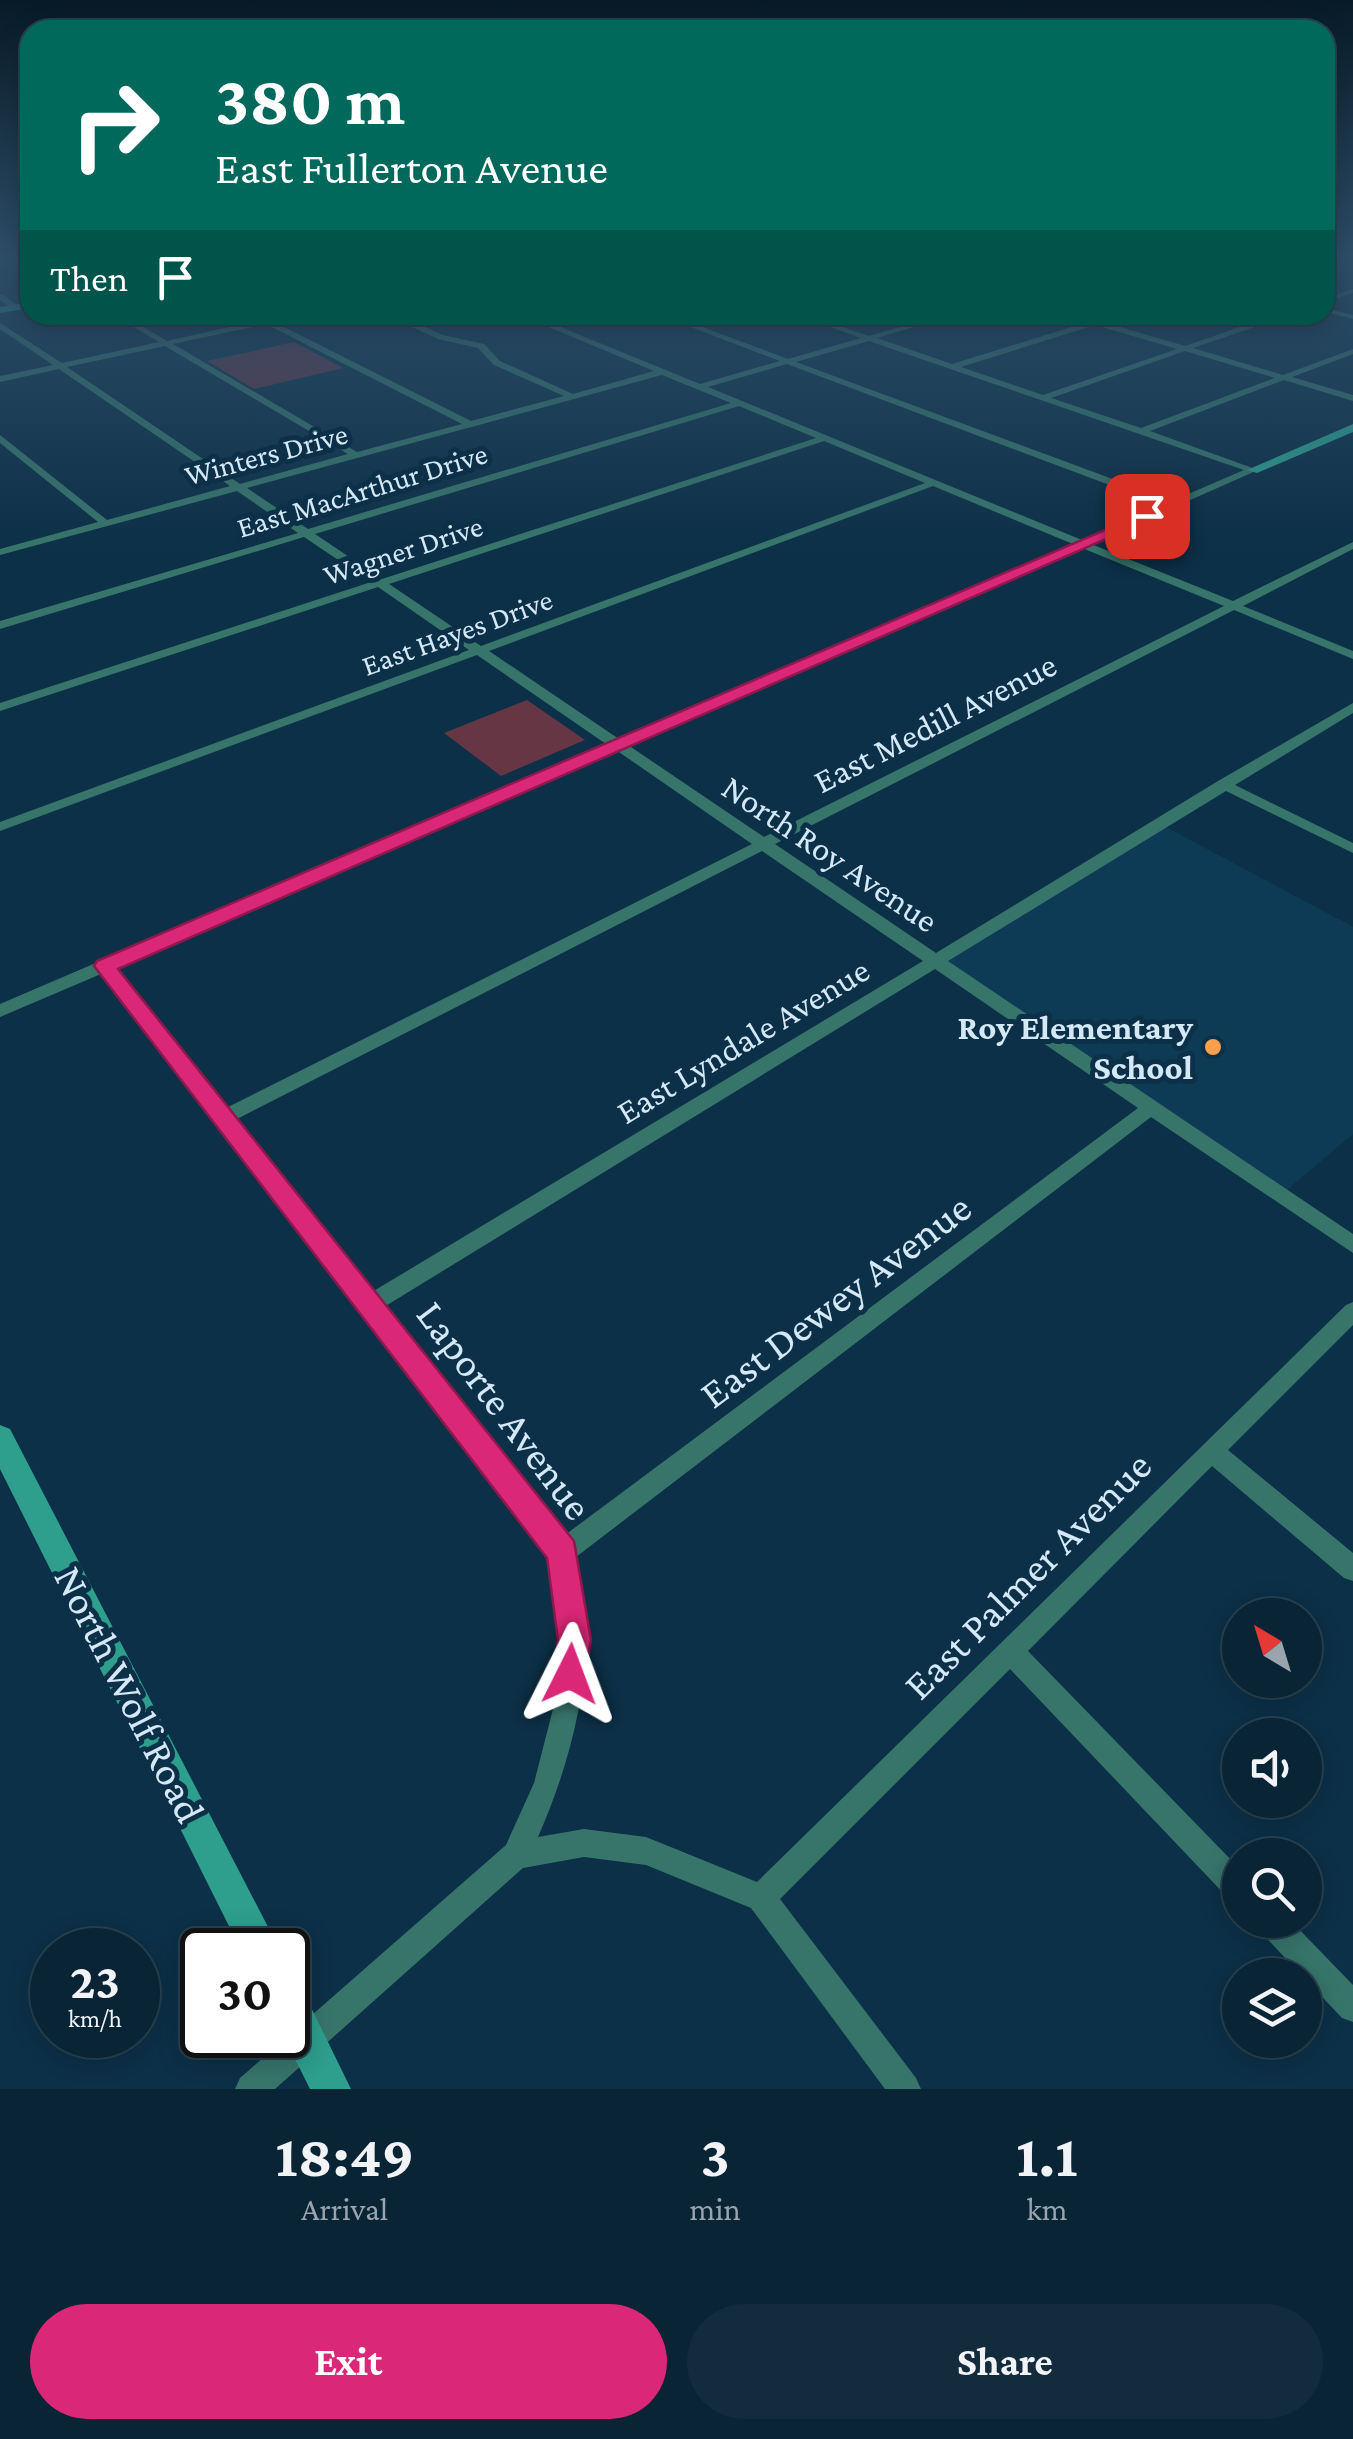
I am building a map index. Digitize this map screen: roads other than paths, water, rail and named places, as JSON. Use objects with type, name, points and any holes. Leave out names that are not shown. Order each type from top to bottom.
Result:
[{"type":"main road","points":[[1254,470],[1353,428]]},
{"type":"main road","name":"North Wolf Road","points":[[0,1438],[249,1928]]},
{"type":"main road","points":[[310,2047],[331,2089]]},
{"type":"street","name":"North Roy Avenue","points":[[42,354],[1353,1245]]},
{"type":"street","points":[[0,379],[113,354]]},
{"type":"street","points":[[187,354],[356,455]]},
{"type":"street","points":[[332,354],[470,424]]},
{"type":"street","points":[[489,354],[497,363],[571,396]]},
{"type":"street","points":[[620,354],[1353,654]]},
{"type":"street","points":[[768,354],[1172,505]]},
{"type":"street","points":[[699,387],[813,354]]},
{"type":"street","points":[[916,354],[1254,470]]},
{"type":"street","points":[[952,367],[992,354]]},
{"type":"street","points":[[1042,398],[1166,354]]},
{"type":"street","points":[[1206,354],[1353,398]]},
{"type":"street","points":[[1140,432],[1343,354]]},
{"type":"street","name":"Winters Drive","points":[[0,552],[662,372]]},
{"type":"street","name":"East MacArthur Drive","points":[[0,625],[738,404]]},
{"type":"street","points":[[0,438],[105,524]]},
{"type":"street","name":"Wagner Drive","points":[[0,708],[822,439]]},
{"type":"street","points":[[0,1010],[1254,470]]},
{"type":"street","name":"East Hayes Drive","points":[[0,827],[931,484]]},
{"type":"street","name":"East Medill Avenue","points":[[222,1118],[1353,545]]},
{"type":"street","name":"East Lyndale Avenue","points":[[371,1304],[1353,707]]},
{"type":"street","points":[[1224,784],[1353,849]]},
{"type":"street","name":"Laporte Avenue","points":[[104,966],[562,1552],[574,1640],[566,1710],[547,1785],[516,1855]]},
{"type":"street","name":"East Dewey Avenue","points":[[562,1552],[1152,1108]]},
{"type":"street","name":"East Palmer Avenue","points":[[761,1898],[1353,1311]]},
{"type":"street","points":[[1212,1452],[1353,1569]]},
{"type":"street","points":[[1010,1652],[1222,1871]]},
{"type":"street","points":[[310,2038],[516,1855],[584,1843],[646,1851],[761,1898],[905,2089]]},
{"type":"street","points":[[1286,1938],[1353,2007]]},
{"type":"street","points":[[251,2089],[287,2058]]},
{"type":"place","name":"Roy Elementary School","points":[[1213,1047]]}]
